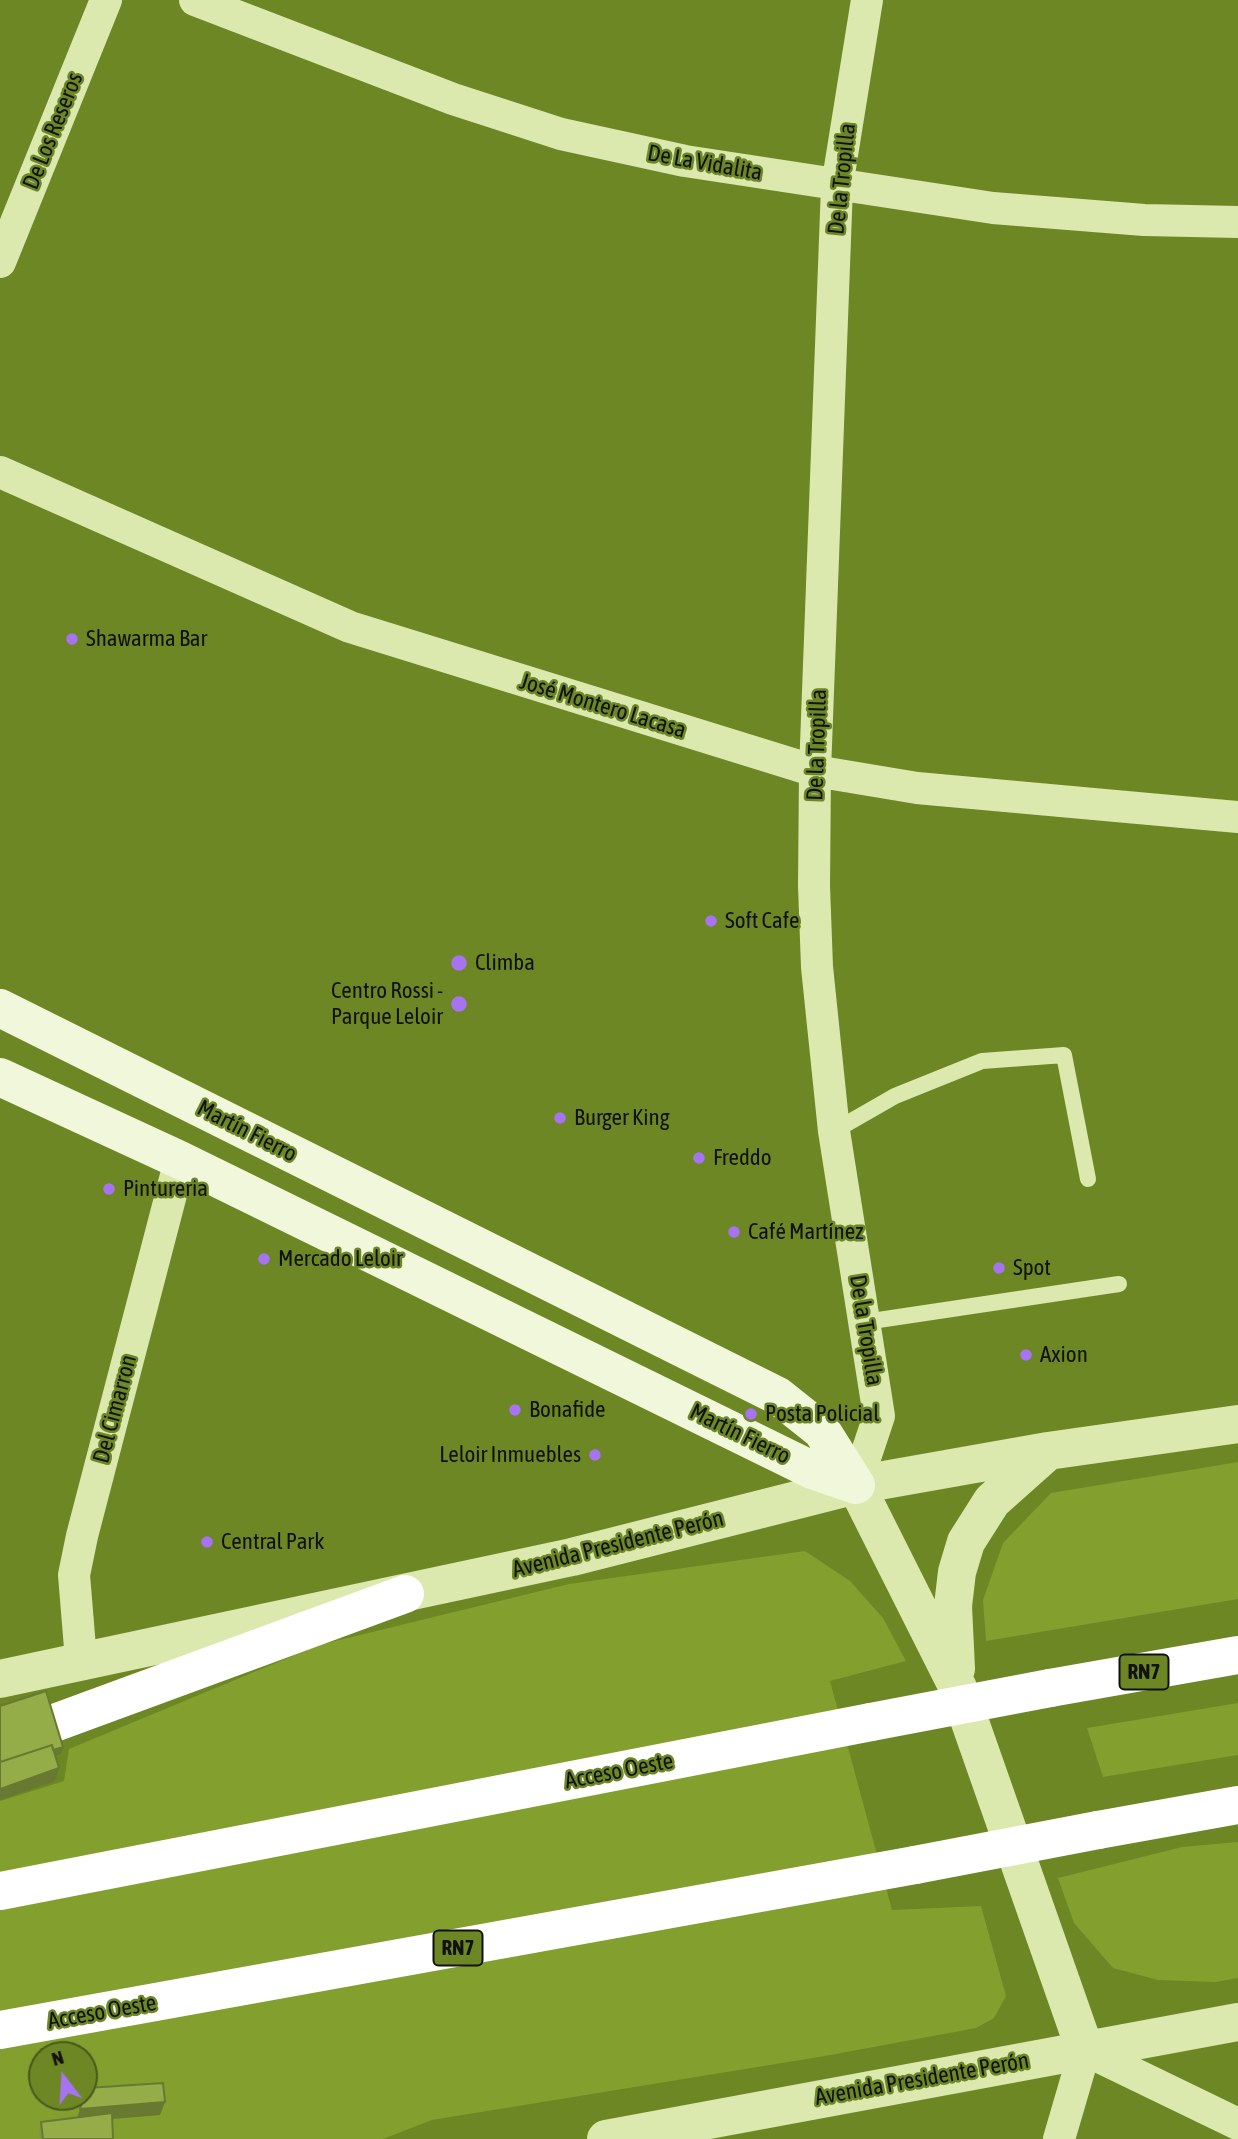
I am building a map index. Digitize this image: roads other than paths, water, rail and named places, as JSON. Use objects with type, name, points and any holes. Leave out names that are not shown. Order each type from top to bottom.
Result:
[{"type":"highway","points":[[0,1743],[405,1594]]},
{"type":"highway","name":"Acceso Oeste","points":[[0,1891],[1050,1688],[1238,1655]]},
{"type":"highway","name":"Acceso Oeste","points":[[0,2030],[1238,1805]]},
{"type":"main road","name":"Martín Fierro","points":[[0,1008],[778,1396],[822,1431],[856,1485]]},
{"type":"main road","name":"Martín Fierro","points":[[0,1077],[180,1160],[812,1470],[856,1485]]},
{"type":"street","name":"De Los Reseros","points":[[0,262],[106,0]]},
{"type":"street","name":"De La Vidalita","points":[[195,0],[453,99],[561,134],[685,161],[993,208],[1144,220],[1238,222]]},
{"type":"street","name":"De la Tropilla","points":[[856,1485],[879,1416],[834,1131],[817,967],[816,771],[837,186],[867,0]]},
{"type":"street","name":"José Montero Lacasa","points":[[0,472],[350,627],[816,771],[917,788],[1238,817]]},
{"type":"street","name":"Del Cimarron","points":[[80,1660],[74,1574],[180,1160]]},
{"type":"street","name":"Avenida Presidente Perón","points":[[0,1679],[80,1660],[405,1594],[657,1536],[856,1485],[1048,1451],[1238,1424]]},
{"type":"street","points":[[958,1688],[953,1606],[957,1572],[966,1542],[992,1501],[1048,1451]]},
{"type":"street","points":[[856,1485],[958,1688],[1086,2050],[1059,2139]]},
{"type":"street","name":"Avenida Presidente Perón","points":[[606,2139],[1238,2022]]},
{"type":"street","points":[[1086,2050],[1238,2124]]},
{"type":"lane","points":[[834,1131],[895,1096],[982,1061],[1064,1055],[1088,1179]]},
{"type":"lane","points":[[865,1322],[1119,1284]]},
{"type":"place","name":"Shawarma Bar","points":[[72,639]]},
{"type":"place","name":"Soft Cafe","points":[[711,921]]},
{"type":"place","name":"Climba","points":[[459,963]]},
{"type":"place","name":"Centro Rossi - Parque Leloir","points":[[459,1004]]},
{"type":"place","name":"Burger King","points":[[560,1118]]},
{"type":"place","name":"Freddo","points":[[699,1158]]},
{"type":"place","name":"Pintureria","points":[[109,1189]]},
{"type":"place","name":"Café Martínez","points":[[734,1232]]},
{"type":"place","name":"Mercado Leloir","points":[[264,1259]]},
{"type":"place","name":"Spot","points":[[999,1268]]},
{"type":"place","name":"Axion","points":[[1026,1355]]},
{"type":"place","name":"Bonafide","points":[[515,1410]]},
{"type":"place","name":"Posta Policial","points":[[751,1414]]},
{"type":"place","name":"Leloir Inmuebles","points":[[595,1455]]},
{"type":"place","name":"Central Park","points":[[207,1542]]}]
